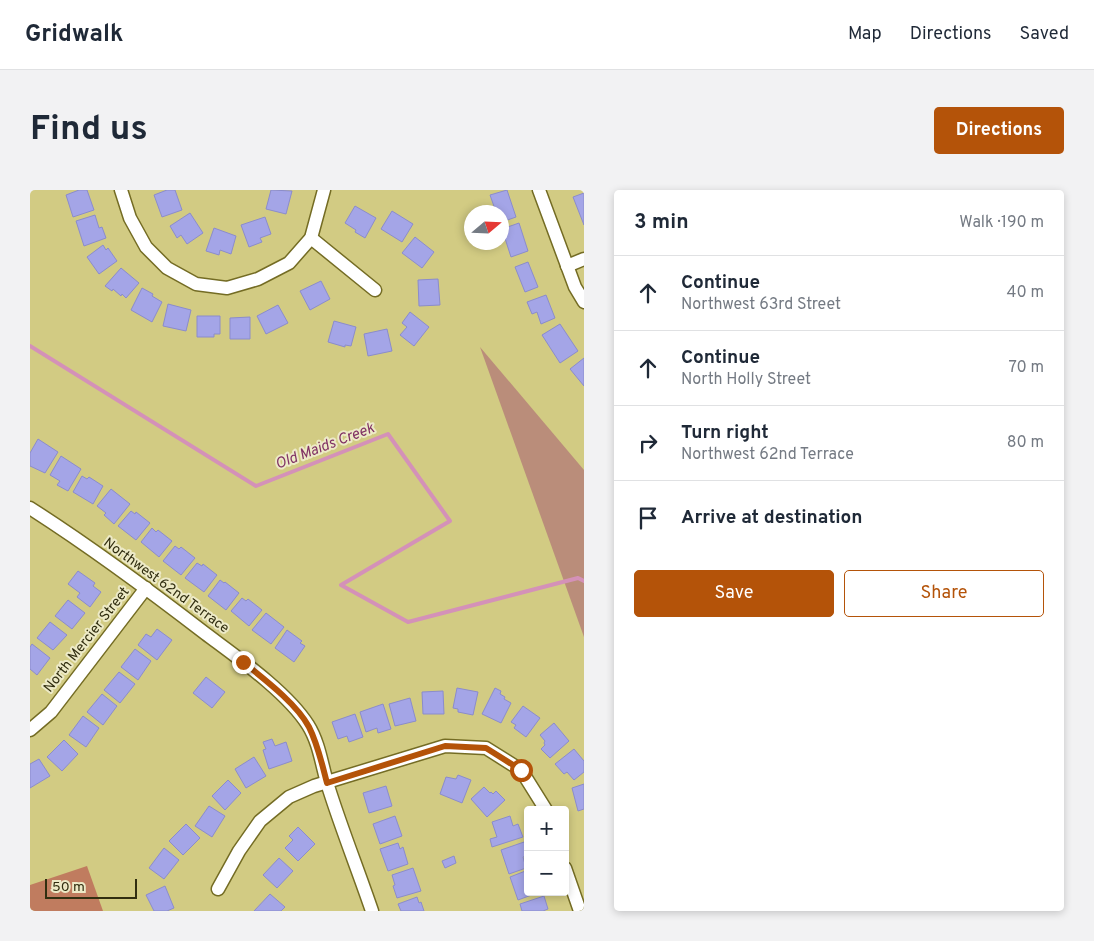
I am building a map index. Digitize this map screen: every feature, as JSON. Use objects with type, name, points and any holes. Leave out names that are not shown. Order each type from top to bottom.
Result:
[{"type":"street","points":[[121,190],[130,218],[146,247],[167,268],[196,284],[227,288],[258,279],[289,264],[312,238],[324,190]]},
{"type":"street","points":[[539,190],[567,266],[584,302]]},
{"type":"street","points":[[312,238],[375,290]]},
{"type":"street","points":[[567,266],[584,259]]},
{"type":"street","name":"Northwest 62nd Terrace","points":[[30,508],[146,588],[243,662],[289,702],[308,725],[322,761],[327,783],[372,911]]},
{"type":"street","name":"North Mercier Street","points":[[30,730],[51,712],[146,588]]},
{"type":"street","points":[[218,889],[239,851],[260,821],[290,797],[327,783],[445,746],[486,748],[521,770],[544,806]]},
{"type":"street","points":[[569,879],[580,911]]},
{"type":"shaded area","points":[[480,347],[584,470],[584,637]]},
{"type":"shaded area","points":[[87,866],[103,911],[30,911],[30,885]]},
{"type":"building","points":[[79,190],[87,190],[94,210],[73,217],[66,195]]},
{"type":"building","points":[[167,190],[175,190],[182,210],[162,217],[154,195]]},
{"type":"building","points":[[271,190],[292,191],[286,214],[266,209]]},
{"type":"building","points":[[507,190],[516,217],[509,220],[509,205],[494,205],[490,195]]},
{"type":"building","points":[[584,193],[584,225],[573,197]]},
{"type":"building","points":[[355,206],[376,218],[365,238],[345,223]]},
{"type":"building","points":[[392,211],[413,224],[402,242],[381,229]]},
{"type":"building","points":[[190,213],[203,233],[187,244],[181,235],[177,238],[170,226]]},
{"type":"building","points":[[95,215],[99,228],[102,227],[106,238],[84,246],[76,221]]},
{"type":"building","points":[[265,217],[271,234],[260,238],[262,242],[249,247],[241,225]]},
{"type":"building","points":[[519,223],[528,251],[511,257],[509,250],[509,227]]},
{"type":"building","points":[[214,228],[236,236],[231,254],[220,250],[219,255],[206,251]]},
{"type":"building","points":[[415,237],[434,252],[422,268],[402,253]]},
{"type":"building","points":[[103,245],[106,250],[108,248],[117,261],[99,274],[87,257]]},
{"type":"building","points":[[528,262],[538,287],[525,292],[515,267]]},
{"type":"building","points":[[121,268],[139,283],[126,298],[105,286]]},
{"type":"building","points":[[438,279],[440,305],[419,306],[418,280]]},
{"type":"building","points":[[321,281],[330,299],[310,310],[300,291]]},
{"type":"building","points":[[142,288],[162,302],[152,322],[131,310]]},
{"type":"building","points":[[546,295],[555,318],[541,324],[537,312],[532,314],[527,302]]},
{"type":"building","points":[[168,304],[191,310],[186,331],[163,326]]},
{"type":"building","points":[[278,305],[288,323],[266,334],[257,316]]},
{"type":"building","points":[[410,312],[429,327],[414,346],[400,335],[407,327],[402,323]]},
{"type":"building","points":[[197,316],[220,316],[220,334],[214,334],[214,337],[197,337]]},
{"type":"building","points":[[250,317],[250,339],[230,339],[230,318]]},
{"type":"building","points":[[334,321],[356,327],[351,346],[345,345],[345,347],[328,342]]},
{"type":"building","points":[[560,324],[578,351],[560,363],[542,335]]},
{"type":"building","points":[[387,329],[392,351],[368,356],[364,334]]},
{"type":"building","points":[[584,358],[584,386],[570,369]]},
{"type":"building","points":[[38,439],[58,452],[45,473],[30,466],[30,453]]},
{"type":"building","points":[[61,456],[81,469],[68,491],[57,485],[60,481],[50,475]]},
{"type":"building","points":[[82,476],[87,479],[89,477],[103,486],[93,504],[73,492]]},
{"type":"building","points":[[111,489],[130,504],[114,524],[104,515],[106,513],[97,506]]},
{"type":"building","points":[[131,511],[135,514],[136,512],[150,523],[136,540],[118,526]]},
{"type":"building","points":[[152,528],[156,532],[158,530],[172,541],[159,557],[141,542]]},
{"type":"building","points":[[175,546],[179,549],[181,547],[195,558],[181,575],[163,561]]},
{"type":"building","points":[[197,563],[202,566],[203,564],[217,575],[204,592],[185,578]]},
{"type":"building","points":[[78,571],[95,583],[93,586],[101,592],[90,607],[77,597],[80,593],[68,584]]},
{"type":"building","points":[[220,580],[239,593],[226,610],[208,596]]},
{"type":"building","points":[[242,598],[246,601],[248,599],[262,610],[249,626],[231,611]]},
{"type":"building","points":[[68,600],[85,613],[72,629],[55,616]]},
{"type":"building","points":[[266,613],[284,627],[271,644],[252,630]]},
{"type":"building","points":[[50,622],[67,635],[53,650],[37,638]]},
{"type":"building","points":[[157,629],[172,640],[157,660],[138,645],[146,634],[151,637]]},
{"type":"building","points":[[287,630],[302,641],[300,643],[305,646],[294,662],[275,648]]},
{"type":"building","points":[[32,644],[50,658],[37,675],[30,669],[30,647]]},
{"type":"building","points":[[135,649],[151,661],[138,680],[121,667]]},
{"type":"building","points":[[119,672],[135,684],[120,703],[104,690]]},
{"type":"building","points":[[206,677],[225,692],[212,708],[193,693]]},
{"type":"building","points":[[457,688],[478,692],[473,715],[458,712],[458,709],[453,708]]},
{"type":"building","points":[[495,688],[501,691],[500,694],[505,697],[504,699],[511,703],[501,723],[482,714]]},
{"type":"building","points":[[443,691],[444,714],[423,714],[422,692]]},
{"type":"building","points":[[102,694],[117,706],[103,725],[87,712]]},
{"type":"building","points":[[410,698],[416,721],[395,726],[389,704]]},
{"type":"building","points":[[383,704],[391,729],[378,733],[377,728],[366,732],[360,712]]},
{"type":"building","points":[[523,706],[540,718],[526,737],[514,728],[516,725],[511,722]]},
{"type":"building","points":[[355,714],[363,737],[349,742],[347,736],[338,739],[332,722]]},
{"type":"building","points":[[83,716],[99,728],[86,747],[69,735]]},
{"type":"building","points":[[554,723],[569,741],[550,758],[541,749],[545,745],[545,741],[540,735]]},
{"type":"building","points":[[272,739],[275,746],[286,742],[292,761],[269,769],[263,750],[266,749],[263,742]]},
{"type":"building","points":[[64,740],[78,754],[62,771],[47,757]]},
{"type":"building","points":[[574,749],[584,761],[584,772],[574,780],[567,772],[564,774],[555,764]]},
{"type":"building","points":[[254,757],[266,776],[246,788],[235,769]]},
{"type":"building","points":[[39,759],[50,776],[30,788],[30,764]]},
{"type":"building","points":[[458,775],[471,780],[462,803],[440,794],[446,777],[456,779]]},
{"type":"building","points":[[228,780],[241,793],[225,810],[212,796]]},
{"type":"building","points":[[584,784],[584,809],[578,811],[572,788]]},
{"type":"building","points":[[386,786],[392,806],[369,813],[363,793]]},
{"type":"building","points":[[484,787],[493,794],[496,791],[505,800],[487,817],[471,799]]},
{"type":"building","points":[[209,806],[225,816],[212,837],[195,826]]},
{"type":"building","points":[[395,816],[402,836],[380,844],[373,824]]},
{"type":"building","points":[[510,816],[513,826],[518,824],[523,837],[492,847],[490,839],[497,837],[492,822]]},
{"type":"building","points":[[186,824],[200,838],[183,855],[169,841]]},
{"type":"building","points":[[298,827],[315,844],[298,861],[285,848],[293,840],[289,836]]},
{"type":"building","points":[[524,842],[524,869],[509,874],[501,850]]},
{"type":"building","points":[[398,843],[400,849],[403,847],[408,864],[388,871],[380,849]]},
{"type":"building","points":[[164,848],[179,860],[164,879],[149,868]]},
{"type":"building","points":[[454,856],[456,863],[445,868],[442,861]]},
{"type":"building","points":[[279,858],[293,871],[277,888],[263,875]]},
{"type":"building","points":[[413,868],[421,891],[397,898],[392,875]]},
{"type":"building","points":[[524,872],[524,896],[529,896],[518,900],[510,877]]},
{"type":"building","points":[[165,886],[174,908],[167,911],[154,911],[146,895]]},
{"type":"building","points":[[270,894],[285,907],[281,911],[254,911]]},
{"type":"building","points":[[544,896],[548,909],[543,911],[522,911],[520,904]]},
{"type":"building","points":[[417,897],[424,911],[401,911],[398,904]]},
{"type":"waterway","name":"Old Maids Creek","points":[[30,346],[256,486],[388,434],[450,521],[341,585],[408,622],[578,578],[584,581]]},
{"type":"route","points":[[243,662],[289,702],[308,725],[322,761],[327,783],[445,746],[486,748],[521,770]]}]
